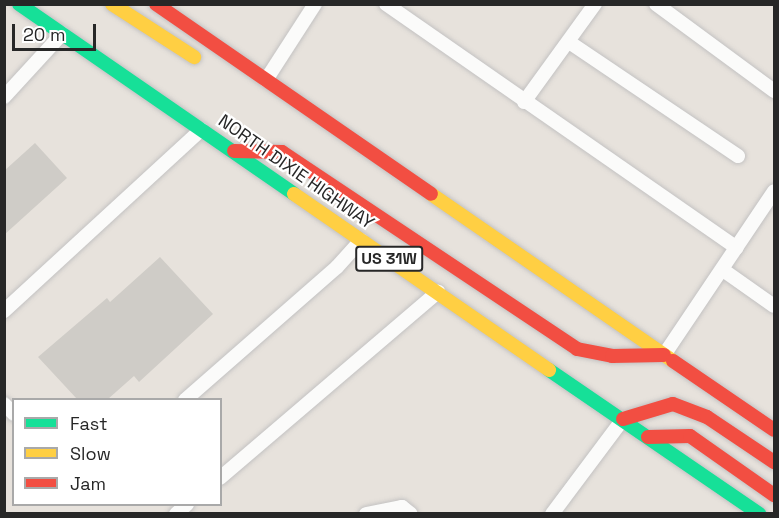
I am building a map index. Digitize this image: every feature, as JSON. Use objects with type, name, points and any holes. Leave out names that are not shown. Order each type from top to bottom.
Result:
[{"type":"main road","name":"NORTH DIXIE HIGHWAY","points":[[19,4],[759,513]]},
{"type":"main road","points":[[112,4],[210,67]]},
{"type":"main road","points":[[156,4],[774,430]]},
{"type":"main road","points":[[337,149],[369,153]]},
{"type":"main road","points":[[234,151],[282,152],[577,349],[612,356],[664,355]]},
{"type":"main road","points":[[622,419],[673,404],[707,417],[774,462]]},
{"type":"main road","points":[[648,437],[690,436],[774,495]]},
{"type":"lane","points":[[266,80],[315,4]]},
{"type":"lane","points":[[386,4],[737,249]]},
{"type":"lane","points":[[524,102],[596,4]]},
{"type":"lane","points":[[656,4],[774,91]]},
{"type":"lane","points":[[4,97],[62,34]]},
{"type":"lane","points":[[568,42],[738,156]]},
{"type":"lane","points":[[4,311],[202,129]]},
{"type":"lane","points":[[664,355],[774,191]]},
{"type":"lane","points":[[186,398],[337,267],[361,240]]},
{"type":"lane","points":[[723,270],[774,306]]},
{"type":"lane","points":[[222,476],[438,292]]},
{"type":"lane","points":[[552,513],[622,419]]},
{"type":"lane","points":[[366,513],[402,507],[411,513]]},
{"type":"building","points":[[35,143],[67,178],[4,235],[4,171]]},
{"type":"building","points":[[160,257],[213,314],[139,382],[134,376],[109,398],[76,398],[38,357],[107,298],[110,302]]},
{"type":"traffic: fast","points":[[19,4],[294,194]]},
{"type":"traffic: fast","points":[[549,370],[759,514]]},
{"type":"traffic: slow","points":[[112,4],[194,57]]},
{"type":"traffic: slow","points":[[294,194],[549,370]]},
{"type":"traffic: slow","points":[[431,194],[673,361]]},
{"type":"traffic: jam","points":[[156,4],[431,194]]},
{"type":"traffic: jam","points":[[234,151],[282,152],[577,349],[612,356],[664,355]]},
{"type":"traffic: jam","points":[[673,361],[774,430]]},
{"type":"traffic: jam","points":[[623,419],[673,404],[707,417],[774,462]]},
{"type":"traffic: jam","points":[[648,437],[690,436],[774,495]]}]
